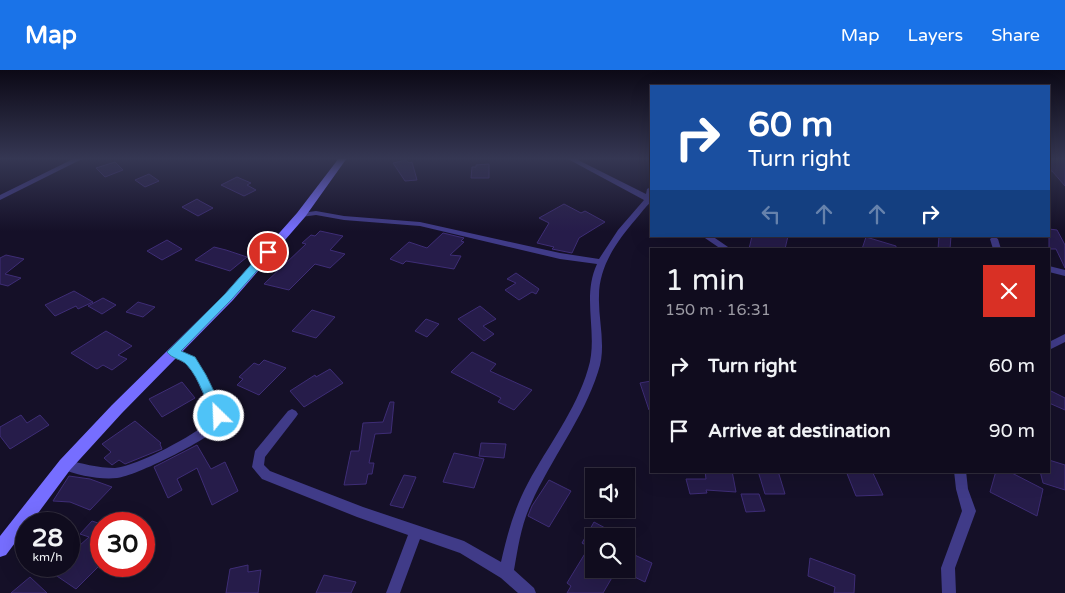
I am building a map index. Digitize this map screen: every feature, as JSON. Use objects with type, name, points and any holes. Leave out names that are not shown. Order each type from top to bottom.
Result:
[{"type":"main road","points":[[0,549],[66,465],[117,409],[229,296],[301,215],[325,182]]},
{"type":"street","points":[[0,198],[31,182]]},
{"type":"street","points":[[506,574],[523,506],[544,463],[578,409],[594,369],[596,339],[594,293],[606,251],[650,196],[621,182]]},
{"type":"street","points":[[301,215],[316,213],[344,218],[420,224],[560,256],[602,262]]},
{"type":"street","points":[[708,237],[725,248]]},
{"type":"street","points":[[994,239],[997,248]]},
{"type":"street","points":[[1050,269],[1065,273]]},
{"type":"street","points":[[1050,346],[1065,338]]},
{"type":"street","points":[[66,465],[111,473],[124,472],[142,465],[202,433],[216,423],[219,416],[191,360],[173,352]]},
{"type":"street","points":[[292,414],[259,454],[258,466],[266,474],[362,513],[464,548],[506,574],[529,593]]},
{"type":"street","points":[[949,593],[948,568],[969,511],[962,489],[960,473]]},
{"type":"street","points":[[393,593],[416,531]]},
{"type":"building","points":[[138,182],[156,182],[145,187]]},
{"type":"building","points":[[226,182],[250,182],[251,183],[247,185],[256,190],[244,196],[221,185]]},
{"type":"building","points":[[197,199],[213,208],[198,216],[182,207]]},
{"type":"building","points":[[564,204],[581,213],[585,211],[605,222],[579,238],[572,253],[552,249],[554,247],[537,243],[549,223],[539,218]]},
{"type":"building","points":[[1050,229],[1057,230],[1065,245],[1065,268],[1056,249],[1049,248]]},
{"type":"building","points":[[320,231],[343,236],[330,250],[345,254],[330,268],[315,264],[289,290],[264,284],[306,244],[302,243],[311,235],[315,236]]},
{"type":"building","points":[[443,233],[464,238],[461,241],[464,242],[450,255],[461,256],[454,269],[406,261],[403,264],[390,259],[409,242],[427,248]]},
{"type":"building","points":[[752,237],[788,237],[785,248],[749,248]]},
{"type":"building","points":[[866,237],[896,246],[896,248],[862,248]]},
{"type":"building","points":[[939,237],[951,237],[950,248],[938,248]]},
{"type":"building","points":[[167,240],[182,249],[162,260],[147,251]]},
{"type":"building","points":[[214,247],[247,257],[230,271],[195,260]]},
{"type":"building","points":[[6,255],[24,259],[5,274],[21,278],[8,286],[0,284],[0,258]]},
{"type":"building","points":[[516,273],[539,289],[536,294],[532,292],[519,300],[505,290],[516,283],[507,279]]},
{"type":"building","points":[[74,291],[93,302],[78,309],[76,306],[55,316],[45,305]]},
{"type":"building","points":[[103,298],[116,305],[102,314],[88,306]]},
{"type":"building","points":[[138,302],[155,307],[143,317],[126,312]]},
{"type":"building","points":[[480,306],[496,319],[483,326],[494,334],[484,341],[458,319]]},
{"type":"building","points":[[312,310],[335,317],[316,338],[292,331]]},
{"type":"building","points":[[426,319],[439,324],[427,337],[415,331]]},
{"type":"building","points":[[106,331],[132,346],[118,355],[127,359],[112,370],[103,365],[97,369],[71,353]]},
{"type":"building","points":[[472,352],[496,364],[490,371],[532,390],[514,410],[498,402],[501,398],[451,372]]},
{"type":"building","points":[[264,360],[286,368],[259,395],[237,385],[243,379],[239,377],[254,363],[259,365]]},
{"type":"building","points":[[330,369],[343,383],[304,407],[290,391],[315,375],[316,377]]},
{"type":"building","points":[[650,381],[649,410],[640,383]]},
{"type":"building","points":[[182,382],[195,398],[162,417],[149,399]]},
{"type":"building","points":[[1050,390],[1065,398],[1065,410],[1050,403]]},
{"type":"building","points":[[390,402],[394,402],[391,433],[375,434],[369,463],[374,463],[372,474],[368,474],[366,484],[344,485],[351,451],[359,451],[363,423],[383,422]]},
{"type":"building","points":[[21,415],[27,423],[40,415],[49,425],[10,449],[0,436],[0,427]]},
{"type":"building","points":[[135,421],[161,443],[162,449],[125,464],[119,460],[112,465],[104,458],[111,452],[102,444]]},
{"type":"building","points":[[481,443],[506,444],[504,458],[479,456]]},
{"type":"building","points":[[197,445],[211,469],[225,462],[238,491],[212,505],[197,468],[177,479],[182,490],[168,498],[154,467]]},
{"type":"building","points":[[454,453],[484,459],[474,488],[443,482]]},
{"type":"building","points":[[1050,460],[1065,465],[1065,490],[1043,483],[1040,473],[1050,473]]},
{"type":"building","points":[[705,473],[732,473],[736,492],[706,490],[707,493],[690,494],[686,479],[706,479]]},
{"type":"building","points":[[759,473],[779,473],[785,494],[765,494]]},
{"type":"building","points":[[847,473],[873,473],[883,495],[856,496]]},
{"type":"building","points":[[995,473],[1012,473],[1043,489],[1037,516],[990,492]]},
{"type":"building","points":[[404,475],[416,477],[403,508],[390,505]]},
{"type":"building","points":[[69,476],[90,479],[112,487],[90,510],[70,502],[53,501]]},
{"type":"building","points":[[549,480],[571,491],[549,527],[528,516],[532,506]]},
{"type":"building","points":[[741,494],[759,494],[765,511],[746,512]]},
{"type":"building","points":[[594,522],[605,528],[591,528]]},
{"type":"building","points":[[90,523],[90,575],[76,589],[58,577],[80,577],[80,545],[89,537],[80,534]]},
{"type":"building","points":[[585,554],[585,578],[612,578],[603,593],[567,593],[571,586],[567,583]]},
{"type":"building","points":[[635,555],[652,563],[645,582],[635,577]]},
{"type":"building","points":[[810,558],[855,575],[854,593],[834,593],[835,587],[808,576]]},
{"type":"building","points":[[248,565],[248,572],[261,570],[258,593],[226,593],[230,569]]},
{"type":"building","points":[[324,575],[356,582],[351,593],[316,593]]},
{"type":"building","points":[[30,577],[47,593],[11,593]]},
{"type":"route","points":[[219,416],[191,360],[173,352],[229,296],[268,252]]}]
